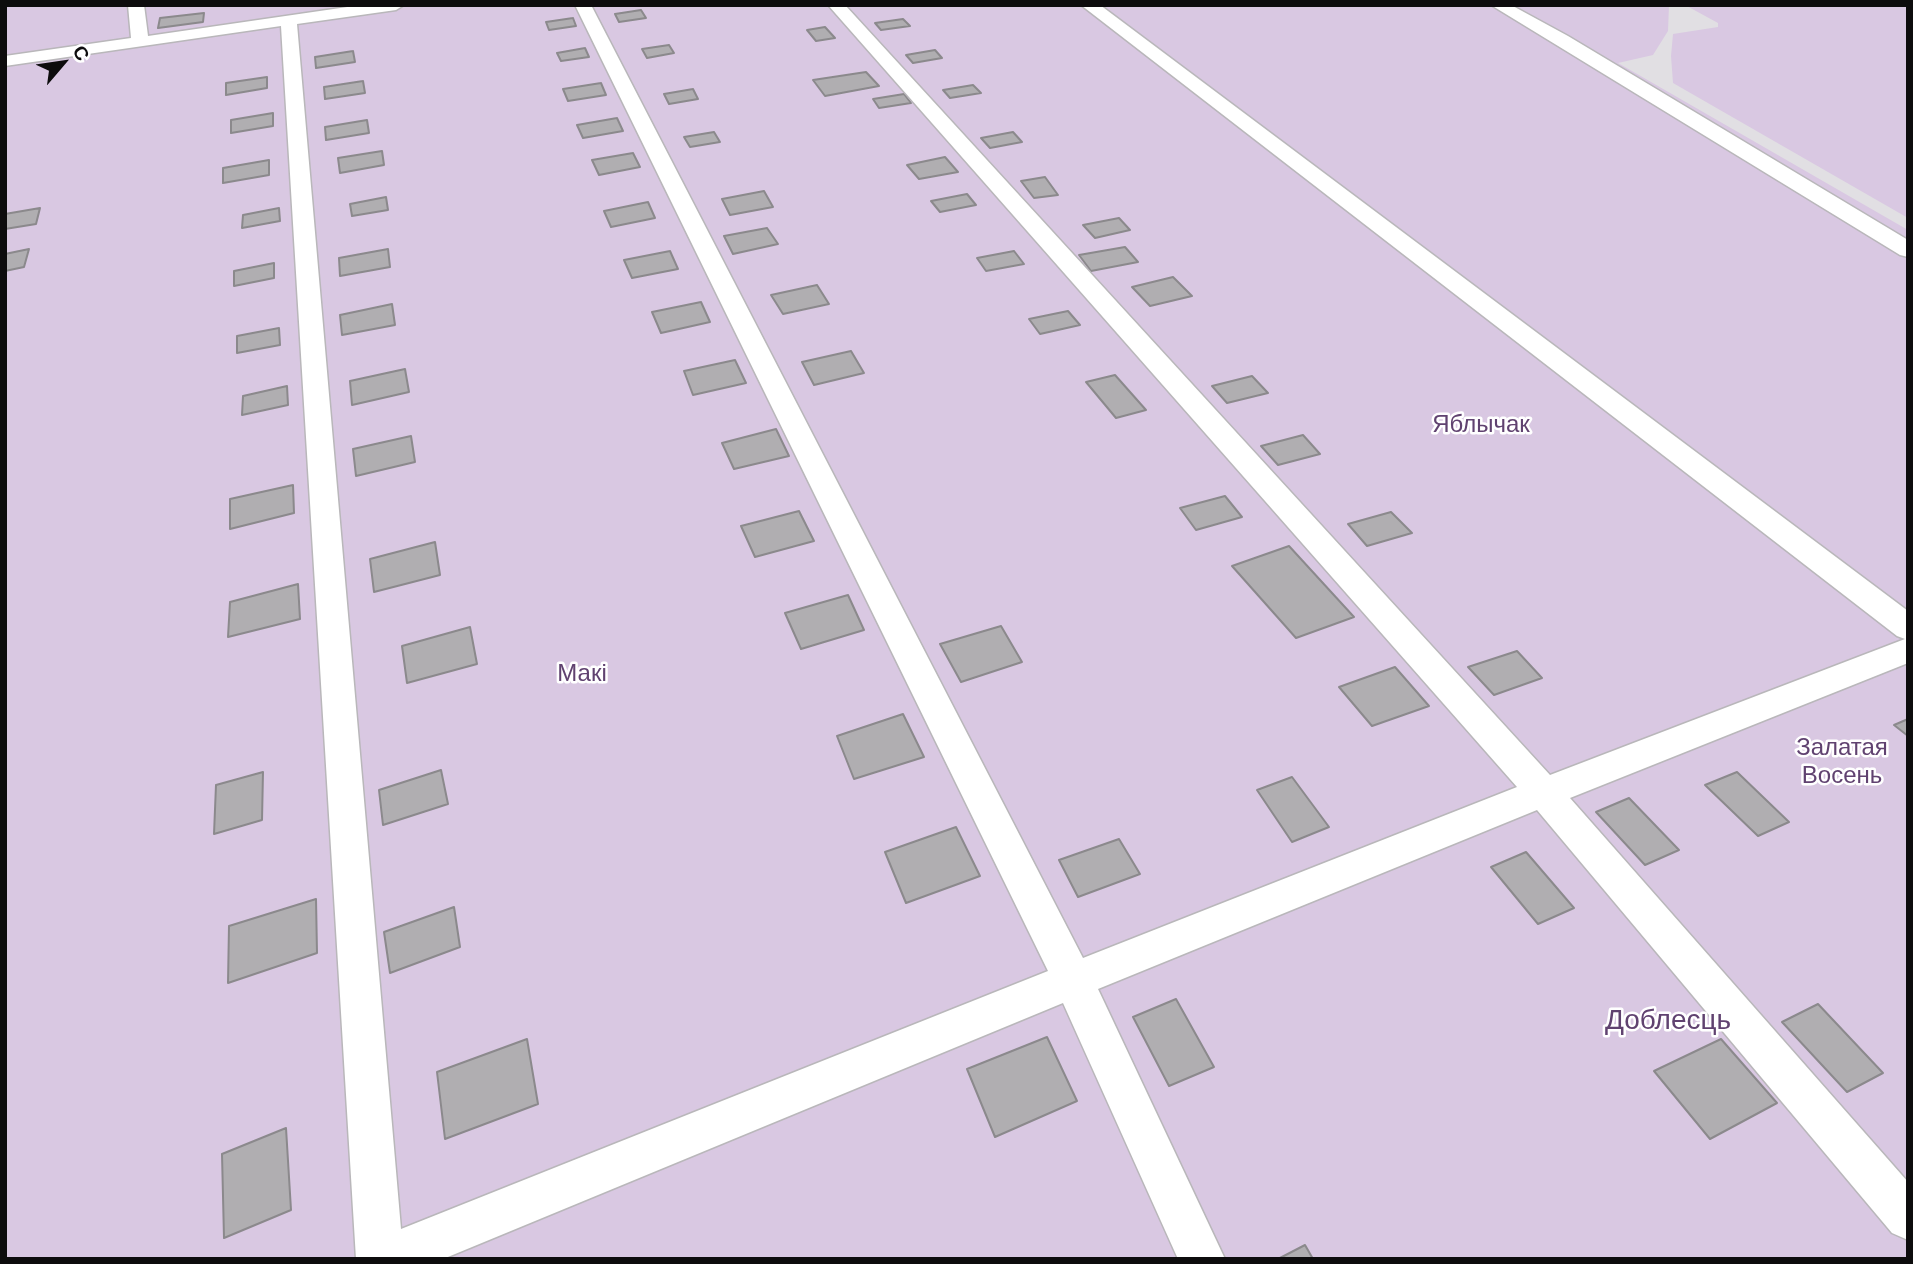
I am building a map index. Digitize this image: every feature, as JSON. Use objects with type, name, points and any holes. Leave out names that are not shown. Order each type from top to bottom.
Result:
[{"type":"lane","points":[[136,5],[140,43]]},
{"type":"lane","points":[[5,61],[396,5]]},
{"type":"lane","points":[[583,5],[1073,980],[1202,1259]]},
{"type":"lane","points":[[836,5],[1544,793],[1908,1217]]},
{"type":"lane","points":[[1089,5],[1908,628]]},
{"type":"lane","points":[[1499,5],[1562,40],[1908,250]]},
{"type":"lane","points":[[289,21],[383,1259],[1073,980],[1908,650]]},
{"type":"green space","points":[[5,5],[1669,5],[1668,31],[1653,55],[1618,63],[1908,230],[1908,1259],[5,1259]]},
{"type":"green space","points":[[1685,5],[1908,5],[1908,218],[1673,83],[1673,34],[1718,27],[1718,23]]},
{"type":"building","points":[[641,10],[646,18],[619,22],[615,14]]},
{"type":"building","points":[[204,13],[203,22],[158,28],[160,18]]},
{"type":"building","points":[[573,18],[576,26],[549,30],[546,22]]},
{"type":"building","points":[[903,19],[910,26],[881,30],[875,23]]},
{"type":"building","points":[[825,27],[835,38],[816,41],[807,30]]},
{"type":"building","points":[[669,45],[674,53],[647,58],[642,49]]},
{"type":"building","points":[[585,48],[589,57],[561,61],[557,53]]},
{"type":"building","points":[[935,50],[942,58],[913,63],[906,55]]},
{"type":"building","points":[[353,51],[355,62],[316,68],[315,57]]},
{"type":"building","points":[[866,72],[879,86],[825,96],[813,80]]},
{"type":"building","points":[[267,77],[267,88],[226,95],[226,83]]},
{"type":"building","points":[[363,81],[365,93],[325,99],[324,87]]},
{"type":"building","points":[[601,83],[606,95],[568,101],[563,89]]},
{"type":"building","points":[[973,85],[981,93],[950,98],[943,90]]},
{"type":"building","points":[[693,89],[698,99],[669,104],[664,94]]},
{"type":"building","points":[[904,94],[911,103],[879,108],[873,99]]},
{"type":"building","points":[[273,113],[273,126],[231,133],[231,120]]},
{"type":"building","points":[[617,118],[623,131],[583,138],[577,125]]},
{"type":"building","points":[[367,120],[369,133],[326,140],[325,127]]},
{"type":"building","points":[[714,132],[720,142],[690,147],[684,137]]},
{"type":"building","points":[[1013,132],[1022,142],[990,148],[981,138]]},
{"type":"building","points":[[382,151],[384,165],[340,173],[338,158]]},
{"type":"building","points":[[633,153],[640,167],[599,175],[592,160]]},
{"type":"building","points":[[945,157],[958,172],[919,179],[907,165]]},
{"type":"building","points":[[269,160],[269,175],[223,183],[223,168]]},
{"type":"building","points":[[1045,177],[1058,195],[1034,198],[1021,181]]},
{"type":"building","points":[[764,191],[773,207],[730,215],[722,199]]},
{"type":"building","points":[[967,194],[976,205],[940,212],[931,201]]},
{"type":"building","points":[[386,197],[388,210],[352,216],[350,204]]},
{"type":"building","points":[[648,202],[655,218],[611,227],[604,211]]},
{"type":"building","points":[[40,208],[36,224],[5,229],[5,214]]},
{"type":"building","points":[[279,208],[280,221],[242,228],[243,215]]},
{"type":"building","points":[[1119,218],[1130,230],[1095,238],[1083,225]]},
{"type":"building","points":[[767,228],[778,244],[733,254],[724,236]]},
{"type":"building","points":[[1125,247],[1138,262],[1091,271],[1079,255]]},
{"type":"building","points":[[29,249],[24,267],[5,271],[5,254]]},
{"type":"building","points":[[388,249],[390,267],[340,276],[339,258]]},
{"type":"building","points":[[670,251],[678,269],[632,278],[624,260]]},
{"type":"building","points":[[1014,251],[1024,264],[986,271],[977,258]]},
{"type":"building","points":[[274,263],[274,278],[234,286],[234,271]]},
{"type":"building","points":[[1173,277],[1192,296],[1150,306],[1132,287]]},
{"type":"building","points":[[817,285],[829,304],[783,314],[771,295]]},
{"type":"building","points":[[701,302],[710,322],[661,333],[652,312]]},
{"type":"building","points":[[392,304],[395,325],[342,335],[340,315]]},
{"type":"building","points":[[1068,311],[1080,325],[1040,334],[1029,319]]},
{"type":"building","points":[[279,328],[280,345],[237,353],[237,336]]},
{"type":"building","points":[[851,351],[864,373],[814,385],[802,362]]},
{"type":"building","points":[[735,360],[746,383],[693,395],[684,371]]},
{"type":"building","points":[[405,369],[409,392],[352,405],[350,381]]},
{"type":"building","points":[[1115,375],[1146,410],[1116,418],[1086,382]]},
{"type":"building","points":[[1252,376],[1268,393],[1227,403],[1212,386]]},
{"type":"building","points":[[287,386],[288,405],[242,415],[243,396]]},
{"type":"building","points":[[776,429],[789,456],[734,469],[722,443]]},
{"type":"building","points":[[1303,435],[1320,454],[1278,465],[1261,446]]},
{"type":"building","points":[[411,436],[415,462],[356,476],[353,449]]},
{"type":"building","points":[[293,485],[294,513],[230,529],[230,499]]},
{"type":"building","points":[[1225,496],[1242,517],[1196,530],[1180,508]]},
{"type":"building","points":[[799,511],[814,541],[755,557],[741,526]]},
{"type":"building","points":[[1391,512],[1412,533],[1367,546],[1348,524]]},
{"type":"building","points":[[435,542],[440,575],[374,592],[370,559]]},
{"type":"building","points":[[1289,546],[1354,617],[1296,638],[1232,566]]},
{"type":"building","points":[[298,584],[300,619],[228,637],[230,602]]},
{"type":"building","points":[[848,595],[864,630],[801,649],[785,613]]},
{"type":"building","points":[[1001,626],[1022,662],[961,682],[940,644]]},
{"type":"building","points":[[470,627],[477,664],[407,683],[402,646]]},
{"type":"building","points":[[1517,651],[1542,678],[1494,695],[1468,667]]},
{"type":"building","points":[[1395,667],[1429,706],[1372,726],[1339,687]]},
{"type":"building","points":[[903,714],[924,757],[854,779],[837,736]]},
{"type":"building","points":[[1908,719],[1908,736],[1894,725]]},
{"type":"building","points":[[441,770],[448,804],[383,825],[379,790]]},
{"type":"building","points":[[263,772],[262,820],[214,834],[216,785]]},
{"type":"building","points":[[1737,772],[1789,822],[1758,836],[1705,785]]},
{"type":"building","points":[[1292,777],[1329,827],[1292,842],[1257,790]]},
{"type":"building","points":[[1629,798],[1679,850],[1645,865],[1596,812]]},
{"type":"building","points":[[956,827],[980,876],[906,903],[885,852]]},
{"type":"building","points":[[1119,839],[1140,874],[1078,897],[1059,860]]},
{"type":"building","points":[[1526,852],[1574,908],[1538,924],[1491,867]]},
{"type":"building","points":[[316,899],[317,953],[228,983],[229,926]]},
{"type":"building","points":[[454,907],[460,947],[390,973],[384,932]]},
{"type":"building","points":[[1176,999],[1214,1067],[1169,1086],[1133,1017]]},
{"type":"building","points":[[1818,1004],[1883,1073],[1847,1092],[1782,1022]]},
{"type":"building","points":[[1047,1037],[1077,1101],[995,1137],[967,1069]]},
{"type":"building","points":[[527,1039],[538,1104],[445,1139],[437,1072]]},
{"type":"building","points":[[1721,1039],[1777,1103],[1710,1139],[1654,1071]]},
{"type":"building","points":[[286,1128],[291,1210],[224,1238],[222,1154]]},
{"type":"building","points":[[1305,1245],[1313,1259],[1278,1259]]},
{"type":"park label","name":"Яблычак","points":[[1481,424]]},
{"type":"park label","name":"Макі","points":[[582,673]]},
{"type":"park label","name":"Залатая Восень","points":[[1842,761]]},
{"type":"park label","name":"Доблесць","points":[[1668,1020]]}]
